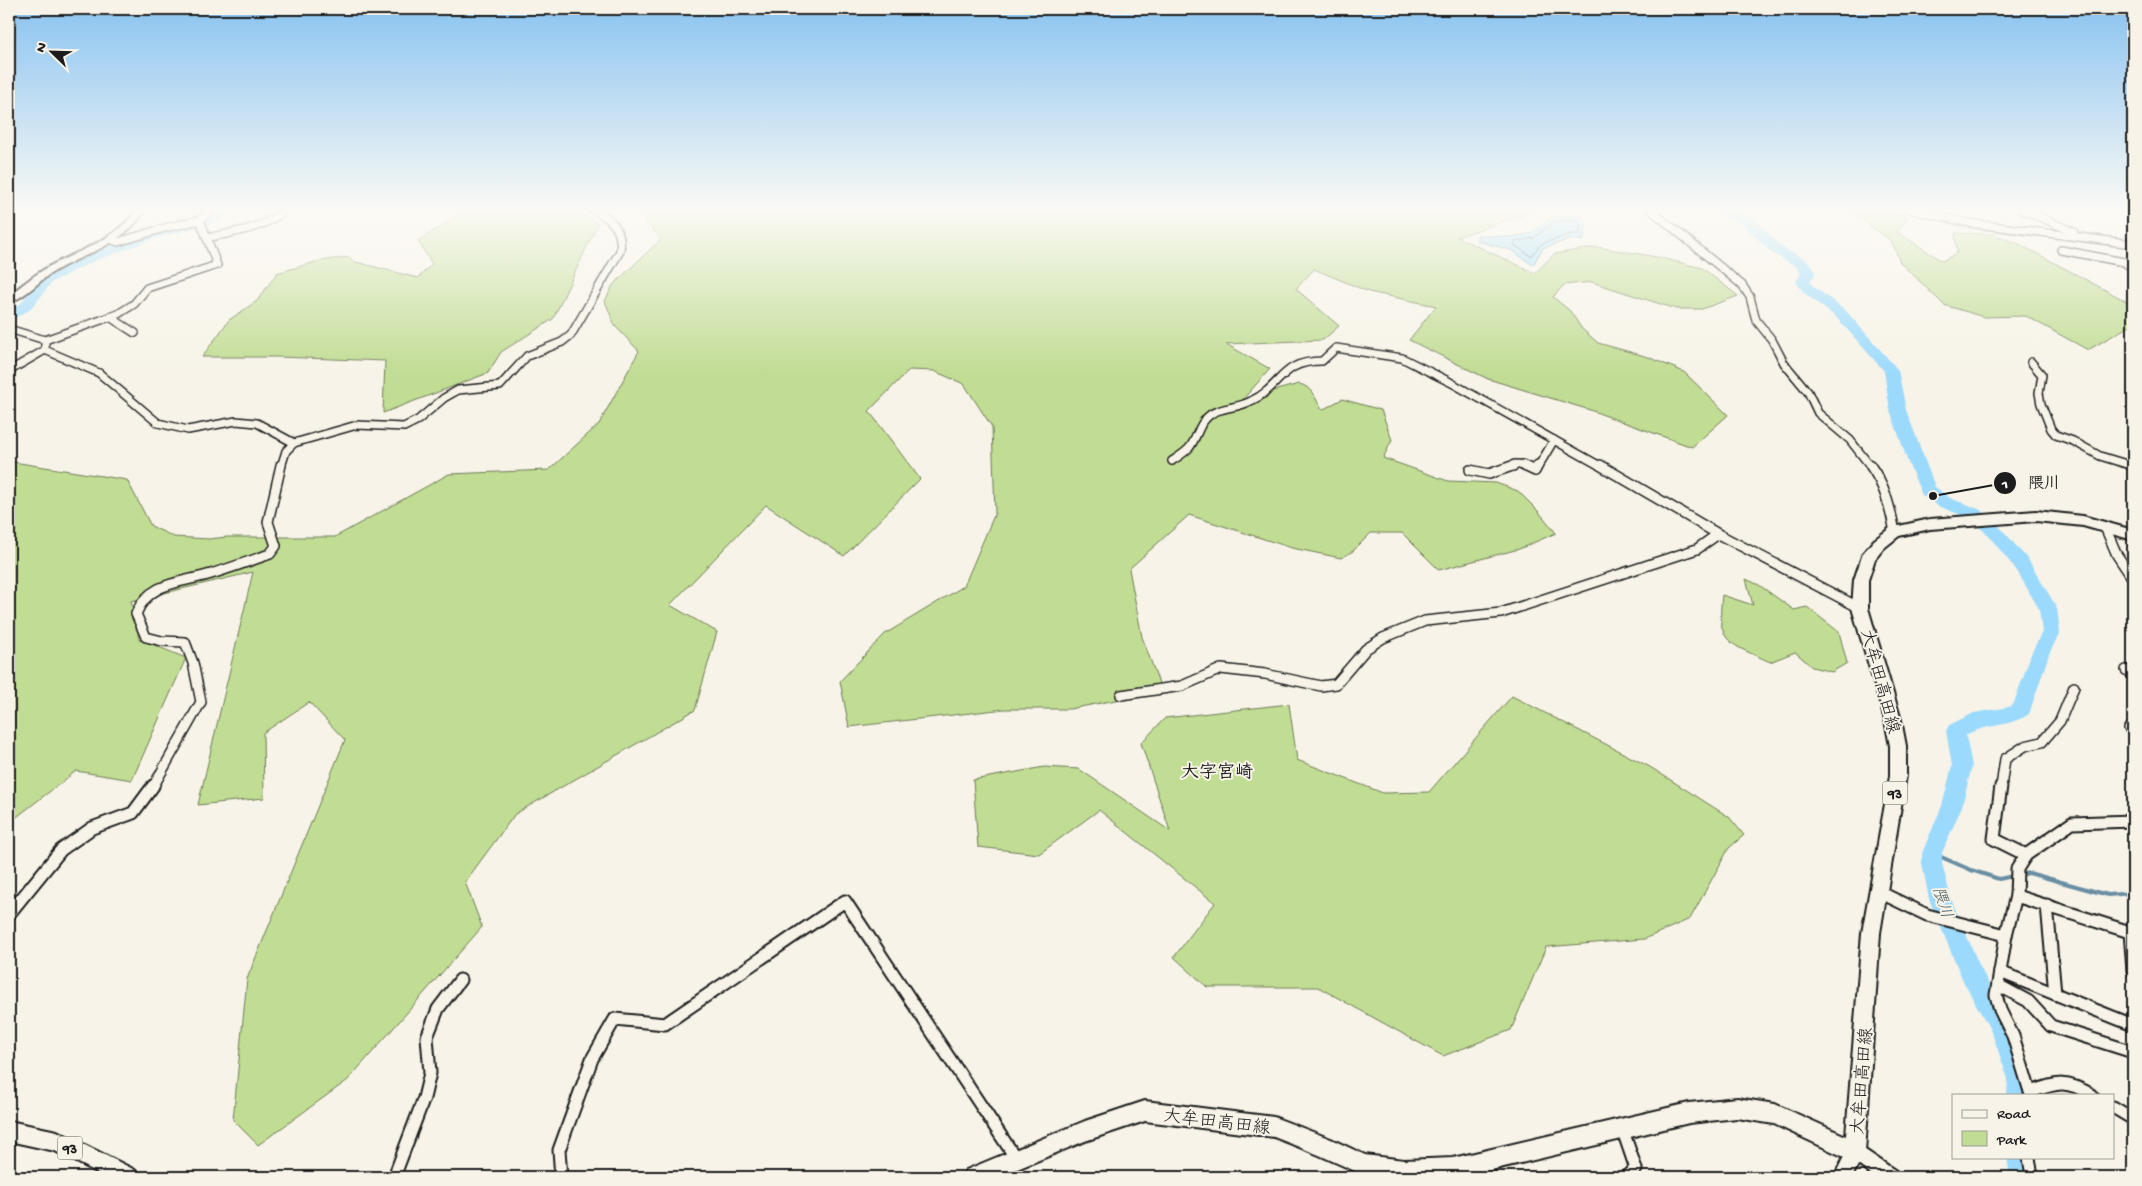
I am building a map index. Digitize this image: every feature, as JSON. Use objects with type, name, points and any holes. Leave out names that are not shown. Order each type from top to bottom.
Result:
[{"type":"main road","name":"大牟田高田線","points":[[974,1177],[1102,1124],[1145,1112],[1274,1127],[1324,1146],[1363,1171],[1453,1169],[1622,1128],[1689,1114],[1737,1108],[1775,1114],[1855,1152],[1871,933],[1898,776],[1898,746],[1893,720],[1860,608],[1861,580],[1868,557],[1879,544],[1895,532],[1930,524],[2057,517],[2105,527],[2133,536]]},
{"type":"main road","name":"93","points":[[9,1131],[57,1141],[128,1177]]},
{"type":"street","points":[[9,299],[40,276],[62,264]]},
{"type":"street","points":[[9,329],[45,340],[110,317],[134,304],[147,288],[217,264]]},
{"type":"street","points":[[9,914],[62,850],[92,828],[132,813],[154,784],[201,702],[193,663],[186,642],[162,641],[146,637],[136,614],[141,600],[169,583],[208,575],[270,554],[276,546],[268,522],[277,479],[286,451],[294,443],[358,425],[403,427],[418,419],[454,392],[467,388],[500,386],[527,356],[562,342],[575,330],[612,264]]},
{"type":"street","points":[[1717,264],[1742,285],[1750,297],[1756,320],[1772,340],[1784,363],[1808,392],[1818,413],[1850,440],[1876,475],[1888,498],[1895,532]]},
{"type":"street","points":[[110,317],[135,333]]},
{"type":"street","points":[[45,340],[45,350]]},
{"type":"street","points":[[1172,461],[1190,447],[1201,424],[1211,414],[1244,405],[1260,397],[1294,365],[1307,361],[1322,361],[1336,348],[1402,358],[1450,382],[1635,485],[1718,534],[1860,608]]},
{"type":"street","points":[[45,350],[99,373],[158,423],[188,430],[236,422],[257,423],[294,443]]},
{"type":"street","points":[[9,371],[45,350]]},
{"type":"street","points":[[2031,362],[2042,375],[2039,393],[2041,404],[2051,429],[2056,435],[2073,441],[2100,456],[2133,466]]},
{"type":"street","points":[[1470,470],[1483,476],[1493,475],[1518,464],[1535,471],[1554,440]]},
{"type":"street","points":[[2105,527],[2117,555],[2133,579]]},
{"type":"street","points":[[1121,695],[1182,686],[1221,669],[1265,674],[1321,686],[1336,684],[1366,649],[1383,638],[1425,621],[1501,614],[1534,601],[1697,549],[1718,534]]},
{"type":"street","points":[[2026,855],[1994,839],[2005,759],[2025,746],[2042,742],[2060,721],[2074,687]]},
{"type":"street","points":[[2090,1094],[2073,1083],[2060,1082],[2031,1093],[2013,1036],[2000,1010],[1996,995],[2006,936],[2016,896],[2017,876],[2026,855],[2072,823],[2133,821]]},
{"type":"street","points":[[1877,891],[1927,915],[2006,936]]},
{"type":"street","points":[[2016,896],[2131,932],[2133,970]]},
{"type":"street","points":[[561,1177],[559,1150],[592,1059],[614,1020],[665,1024],[845,901],[1018,1160]]},
{"type":"street","points":[[2047,906],[2055,994]]},
{"type":"street","points":[[2000,972],[2133,1025]]},
{"type":"street","points":[[394,1177],[424,1098],[430,1073],[427,1037],[438,1009],[460,980]]},
{"type":"street","points":[[1998,985],[2028,1001],[2051,1026],[2133,1052]]},
{"type":"street","points":[[2114,1108],[2133,1119]]},
{"type":"street","points":[[1622,1128],[1636,1168],[1624,1177]]},
{"type":"street","points":[[1843,1177],[1855,1152],[1890,1177]]},
{"type":"street","points":[[2029,1158],[2032,1177]]},
{"type":"green space","points":[[307,264],[365,264],[418,278],[432,264],[579,264],[553,319],[501,352],[488,373],[383,413],[385,361],[278,357],[202,357],[229,320],[257,301],[277,273]]},
{"type":"green space","points":[[635,264],[1516,264],[1535,273],[1544,264],[1687,264],[1702,268],[1738,296],[1702,309],[1676,309],[1592,282],[1564,285],[1553,297],[1570,311],[1582,329],[1598,343],[1648,357],[1684,372],[1728,415],[1692,447],[1590,410],[1488,379],[1409,340],[1436,306],[1369,292],[1314,269],[1296,289],[1339,326],[1323,340],[1226,344],[1270,369],[1243,399],[1299,384],[1310,390],[1322,410],[1342,399],[1381,410],[1392,440],[1383,458],[1448,481],[1496,483],[1518,491],[1556,533],[1519,549],[1439,570],[1402,533],[1371,533],[1353,551],[1341,558],[1292,548],[1189,515],[1129,569],[1142,637],[1162,691],[1070,709],[1005,709],[849,727],[840,681],[885,634],[964,586],[995,513],[992,427],[964,384],[934,371],[909,370],[869,411],[920,479],[844,556],[766,505],[670,605],[717,632],[695,710],[515,814],[465,882],[482,927],[348,1080],[258,1145],[233,1120],[247,979],[345,740],[309,702],[263,733],[264,798],[198,805],[253,572],[131,601],[139,639],[186,658],[132,780],[76,771],[9,823],[9,464],[13,462],[127,480],[151,526],[174,537],[209,539],[227,537],[335,537],[449,474],[549,470],[599,424],[639,351],[615,326],[605,301],[613,285]]},
{"type":"green space","points":[[1902,264],[2057,264],[2124,300],[2133,307],[2133,324],[2088,350],[2026,316],[1984,317],[1944,305]]},
{"type":"green space","points":[[1746,579],[1759,585],[1794,610],[1807,607],[1839,632],[1847,663],[1832,672],[1812,667],[1795,652],[1770,662],[1736,646],[1724,633],[1721,624],[1722,595],[1753,605]]},
{"type":"green space","points":[[1512,696],[1650,767],[1729,817],[1744,835],[1729,848],[1690,919],[1644,939],[1546,947],[1511,1030],[1443,1056],[1318,987],[1207,987],[1174,957],[1215,903],[1099,810],[1039,854],[978,847],[973,780],[1044,767],[1079,769],[1170,831],[1141,743],[1165,718],[1289,704],[1297,760],[1383,793],[1429,792]]},
{"type":"waterway","points":[[9,317],[26,306],[47,279],[76,264]]},
{"type":"waterway","name":"隈川","points":[[1802,264],[1808,270],[1808,274],[1803,281],[1808,289],[1842,315],[1891,370],[1898,410],[1928,491],[1944,502],[1975,514],[1994,531],[2023,566],[2048,608],[2051,632],[2040,654],[2022,708],[2014,714],[1974,721],[1956,731],[1962,766],[1952,806],[1932,853],[1932,863],[1940,899],[1972,975],[2001,1027],[2020,1079],[2019,1094]]},
{"type":"waterway","points":[[1932,853],[1971,870],[1999,879],[2013,876]]},
{"type":"waterway","points":[[2019,875],[2029,873],[2108,895],[2133,893]]},
{"type":"waterway","name":"隈川","points":[[2019,1158],[2022,1177]]},
{"type":"place","name":"隈川","points":[[1933,496]]},
{"type":"district","name":"大字宮崎","points":[[1217,771]]}]
